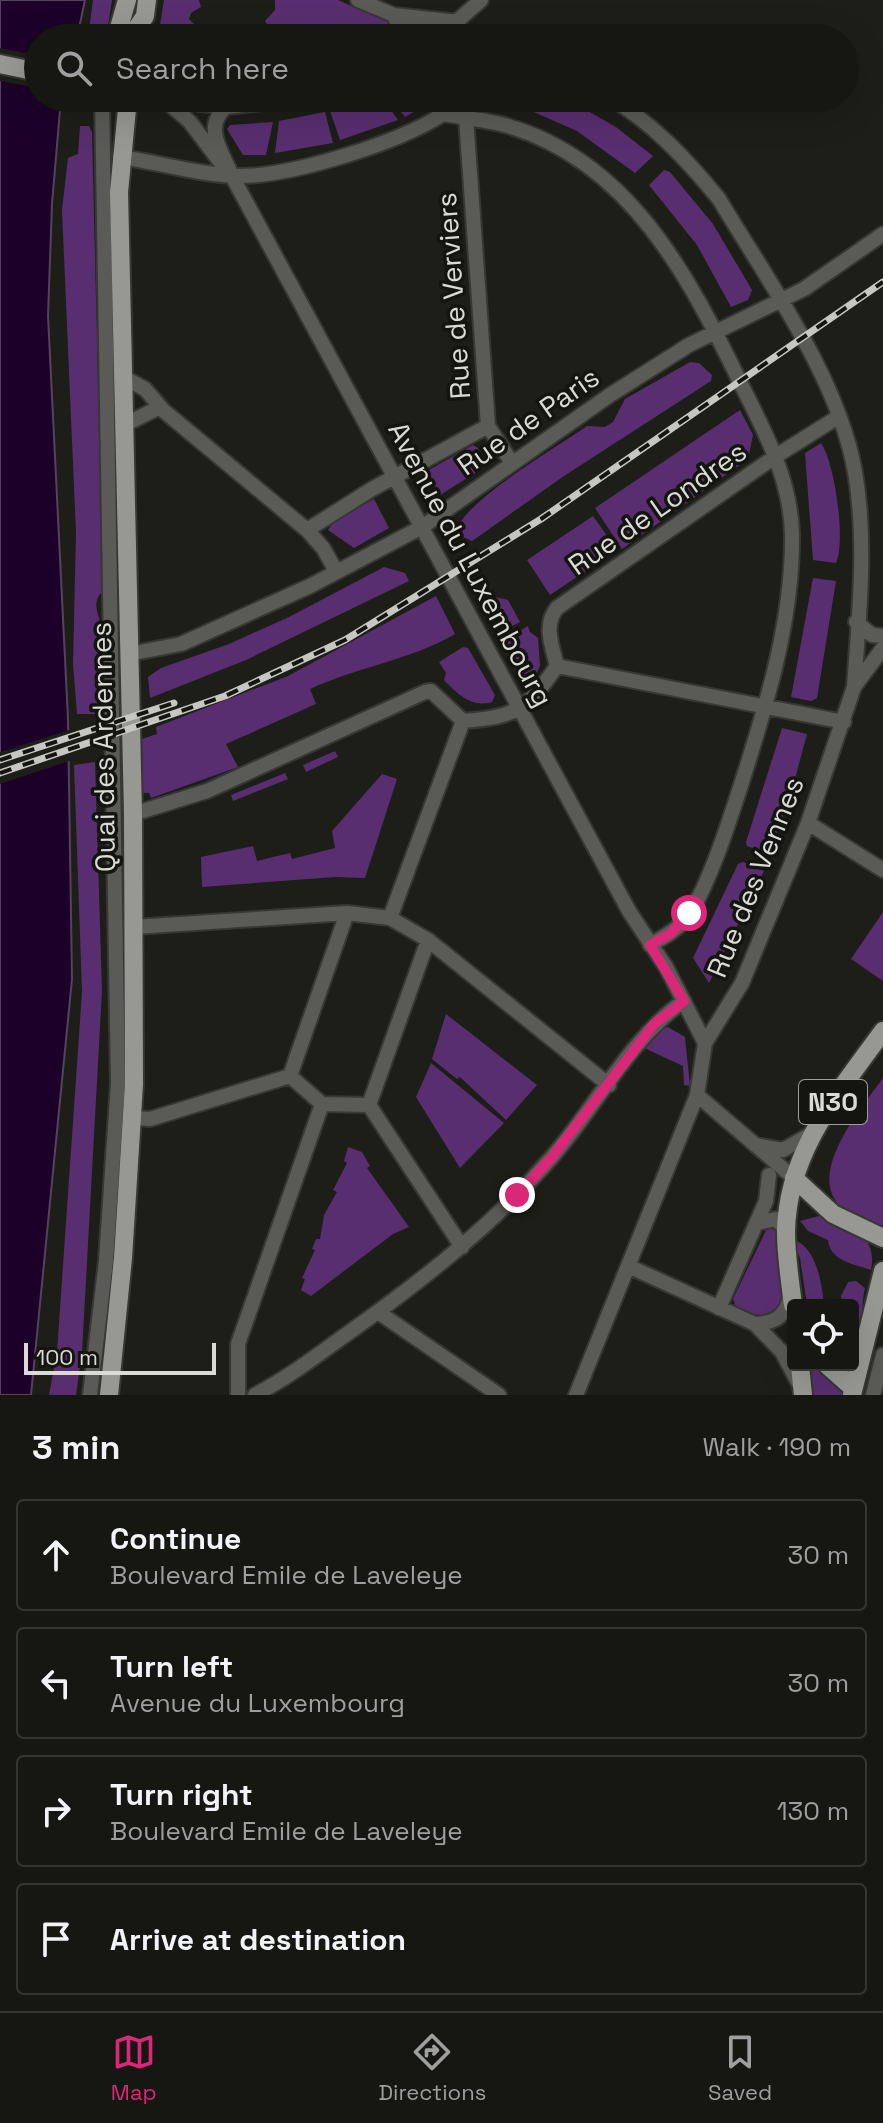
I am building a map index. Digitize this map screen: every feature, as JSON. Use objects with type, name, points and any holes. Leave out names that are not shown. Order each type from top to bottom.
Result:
[{"type":"main road","points":[[139,24],[145,16],[147,0]]},
{"type":"main road","points":[[0,64],[24,69]]},
{"type":"main road","name":"Quai des Ardennes","points":[[109,1395],[133,1118],[133,814],[120,157],[126,112]]},
{"type":"main road","name":"N30","points":[[792,1298],[787,1224],[794,1178],[811,1134],[883,1031]]},
{"type":"main road","points":[[794,1178],[828,1209],[883,1238]]},
{"type":"main road","points":[[787,1224],[804,1211],[828,1209]]},
{"type":"main road","points":[[859,1347],[883,1271]]},
{"type":"main road","points":[[801,1371],[803,1394]]},
{"type":"main road","points":[[833,1371],[855,1393]]},
{"type":"main road","points":[[855,1393],[857,1371]]},
{"type":"street","points":[[358,0],[394,15],[458,22],[481,0]]},
{"type":"street","points":[[394,15],[398,24]]},
{"type":"street","name":"Quai des Ardennes","points":[[90,1395],[109,1233],[118,1083],[102,112]]},
{"type":"street","points":[[176,112],[190,122],[232,176]]},
{"type":"street","name":"Avenue du Luxembourg","points":[[222,112],[215,120],[214,130],[232,176],[705,1043]]},
{"type":"street","points":[[630,112],[696,171],[719,199],[820,375],[838,417],[854,470],[862,528],[854,687]]},
{"type":"street","points":[[120,157],[232,176],[338,158],[404,134],[443,114],[509,127],[577,160],[641,213],[664,242],[715,331],[776,456],[785,484],[792,535],[787,598],[764,707],[722,843],[691,909],[671,933],[650,945]]},
{"type":"street","name":"Rue de Verviers","points":[[466,118],[488,426],[512,463]]},
{"type":"street","name":"Rue de Paris","points":[[129,654],[170,649],[422,527],[610,395],[715,331],[804,289],[883,234]]},
{"type":"street","points":[[123,377],[145,389],[160,407],[307,530],[323,548],[336,571]]},
{"type":"street","points":[[124,425],[160,407]]},
{"type":"street","name":"Rue de Londres","points":[[557,666],[549,618],[557,608],[776,456],[838,417]]},
{"type":"street","points":[[307,530],[394,476],[488,426]]},
{"type":"street","points":[[856,622],[872,635],[883,636]]},
{"type":"street","name":"Rue des Vennes","points":[[576,1395],[697,1095],[705,1043],[742,983],[808,823],[854,687],[883,648]]},
{"type":"street","points":[[133,814],[207,791],[425,692],[438,696],[463,721],[503,718],[534,696],[557,666],[844,722]]},
{"type":"street","points":[[390,918],[463,721]]},
{"type":"street","points":[[808,823],[883,870]]},
{"type":"street","points":[[290,1076],[347,913]]},
{"type":"street","points":[[134,927],[347,913],[390,918],[428,940],[609,1085]]},
{"type":"street","points":[[369,1105],[428,940]]},
{"type":"street","points":[[255,1395],[280,1382],[378,1312],[462,1247],[552,1157],[654,1024],[684,1001]]},
{"type":"street","points":[[290,1076],[322,1104],[369,1105]]},
{"type":"street","points":[[133,1118],[150,1119],[290,1076]]},
{"type":"street","points":[[697,1095],[794,1178]]},
{"type":"street","points":[[238,1395],[238,1344],[322,1104]]},
{"type":"street","points":[[369,1105],[462,1247]]},
{"type":"street","points":[[751,1144],[783,1150],[811,1134]]},
{"type":"street","points":[[751,1144],[769,1175],[787,1224]]},
{"type":"street","points":[[719,1308],[768,1195],[769,1175]]},
{"type":"street","points":[[757,1223],[776,1219],[787,1224]]},
{"type":"street","points":[[628,1266],[755,1324],[782,1352],[803,1394]]},
{"type":"street","points":[[755,1324],[770,1323],[780,1318],[792,1298]]},
{"type":"street","points":[[378,1312],[499,1395]]},
{"type":"street","points":[[873,1395],[881,1378],[883,1355]]},
{"type":"shaded area","points":[[0,0],[85,0],[80,24],[24,24],[24,112],[60,112],[52,204],[48,316],[68,719],[72,979],[31,1395],[0,1395]]},
{"type":"shaded area","points":[[93,0],[112,0],[108,24],[90,24]]},
{"type":"shaded area","points":[[164,0],[199,0],[201,7],[191,13],[189,19],[194,24],[160,24]]},
{"type":"shaded area","points":[[275,0],[338,0],[381,19],[386,17],[389,24],[267,24],[265,21],[275,10]]},
{"type":"shaded area","points":[[325,112],[333,143],[275,153],[279,121]]},
{"type":"shaded area","points":[[330,112],[392,112],[398,120],[340,140]]},
{"type":"shaded area","points":[[534,112],[590,112],[616,127],[653,156],[635,173],[577,131]]},
{"type":"shaded area","points":[[273,122],[266,155],[243,155],[227,129],[230,125]]},
{"type":"shaded area","points":[[80,126],[89,126],[92,132],[103,591],[96,605],[102,642],[97,714],[77,714],[73,664],[76,533],[62,210],[68,158],[78,154]]},
{"type":"shaded area","points":[[664,170],[670,172],[713,224],[752,290],[748,300],[731,307],[697,245],[649,185]]},
{"type":"shaded area","points":[[690,362],[699,363],[712,375],[711,381],[564,476],[472,541],[463,537],[458,527],[466,515],[497,487],[587,426],[605,427],[613,422],[625,399]]},
{"type":"shaded area","points":[[740,410],[753,435],[748,459],[622,549],[595,508]]},
{"type":"shaded area","points":[[821,443],[831,467],[838,502],[840,538],[836,563],[813,560],[805,453]]},
{"type":"shaded area","points":[[473,445],[478,448],[480,470],[440,495],[427,471]]},
{"type":"shaded area","points":[[374,499],[389,528],[354,548],[328,530],[334,521]]},
{"type":"shaded area","points":[[593,516],[617,550],[550,595],[527,560]]},
{"type":"shaded area","points":[[384,567],[405,573],[409,581],[246,660],[150,698],[148,677],[161,668],[229,644],[289,617]]},
{"type":"shaded area","points":[[813,578],[836,581],[817,698],[811,701],[791,697]]},
{"type":"shaded area","points":[[482,594],[508,600],[520,622],[497,634],[480,598]]},
{"type":"shaded area","points":[[436,596],[455,634],[420,650],[310,689],[316,704],[226,744],[238,767],[151,798],[149,793],[143,793],[142,739],[157,734],[156,727],[288,676]]},
{"type":"shaded area","points":[[528,626],[538,638],[540,666],[535,677],[529,680],[519,678],[503,646],[503,641]]},
{"type":"shaded area","points":[[463,647],[468,648],[495,695],[492,702],[471,701],[444,680],[446,673],[439,662]]},
{"type":"shaded area","points":[[782,728],[807,734],[789,801],[769,854],[747,846],[746,842]]},
{"type":"shaded area","points":[[335,751],[338,757],[306,772],[303,765]]},
{"type":"shaded area","points":[[95,762],[102,991],[82,1352],[76,1395],[49,1395],[57,1352],[82,992],[74,765]]},
{"type":"shaded area","points":[[285,773],[288,779],[233,801],[231,795]]},
{"type":"shaded area","points":[[382,774],[397,779],[365,878],[335,877],[202,887],[201,857],[253,846],[257,861],[290,853],[292,859],[335,848],[332,831]]},
{"type":"shaded area","points":[[743,862],[764,871],[709,983],[693,958],[738,864]]},
{"type":"shaded area","points":[[883,912],[883,981],[851,959]]},
{"type":"shaded area","points":[[446,1014],[537,1085],[506,1120],[460,1077],[457,1079],[432,1059]]},
{"type":"shaded area","points":[[668,1027],[685,1037],[690,1086],[684,1085],[683,1066],[644,1048],[655,1032]]},
{"type":"shaded area","points":[[431,1063],[504,1123],[460,1168],[416,1097]]},
{"type":"shaded area","points":[[883,1078],[883,1227],[843,1209],[831,1191],[830,1175],[842,1139]]},
{"type":"shaded area","points":[[348,1147],[362,1152],[370,1166],[367,1168],[409,1227],[393,1234],[311,1296],[301,1290],[305,1279],[302,1278],[315,1250],[312,1249],[316,1239],[320,1239],[324,1215],[337,1192],[333,1190],[347,1163],[344,1161]]},
{"type":"shaded area","points":[[823,1215],[852,1229],[866,1240],[872,1258],[871,1270],[838,1257],[828,1240],[808,1231],[800,1221]]},
{"type":"shaded area","points":[[769,1224],[778,1228],[784,1300],[782,1308],[759,1315],[736,1307],[733,1299]]},
{"type":"shaded area","points":[[792,1240],[800,1243],[812,1257],[823,1299],[806,1299],[800,1258]]},
{"type":"shaded area","points":[[856,1281],[865,1288],[859,1335],[859,1299],[842,1299],[841,1296],[848,1282]]},
{"type":"shaded area","points":[[807,1371],[823,1371],[847,1395],[810,1395]]},
{"type":"pier","points":[[0,48],[24,52],[24,85],[0,81]]},
{"type":"pier","points":[[72,729],[72,760],[0,784],[0,752]]},
{"type":"railway","points":[[0,773],[225,696],[345,640],[541,519],[883,282]]},
{"type":"railway","points":[[0,760],[174,703]]},
{"type":"route","points":[[517,1195],[552,1157],[654,1024],[684,1001],[650,945],[671,933],[689,913]]}]
